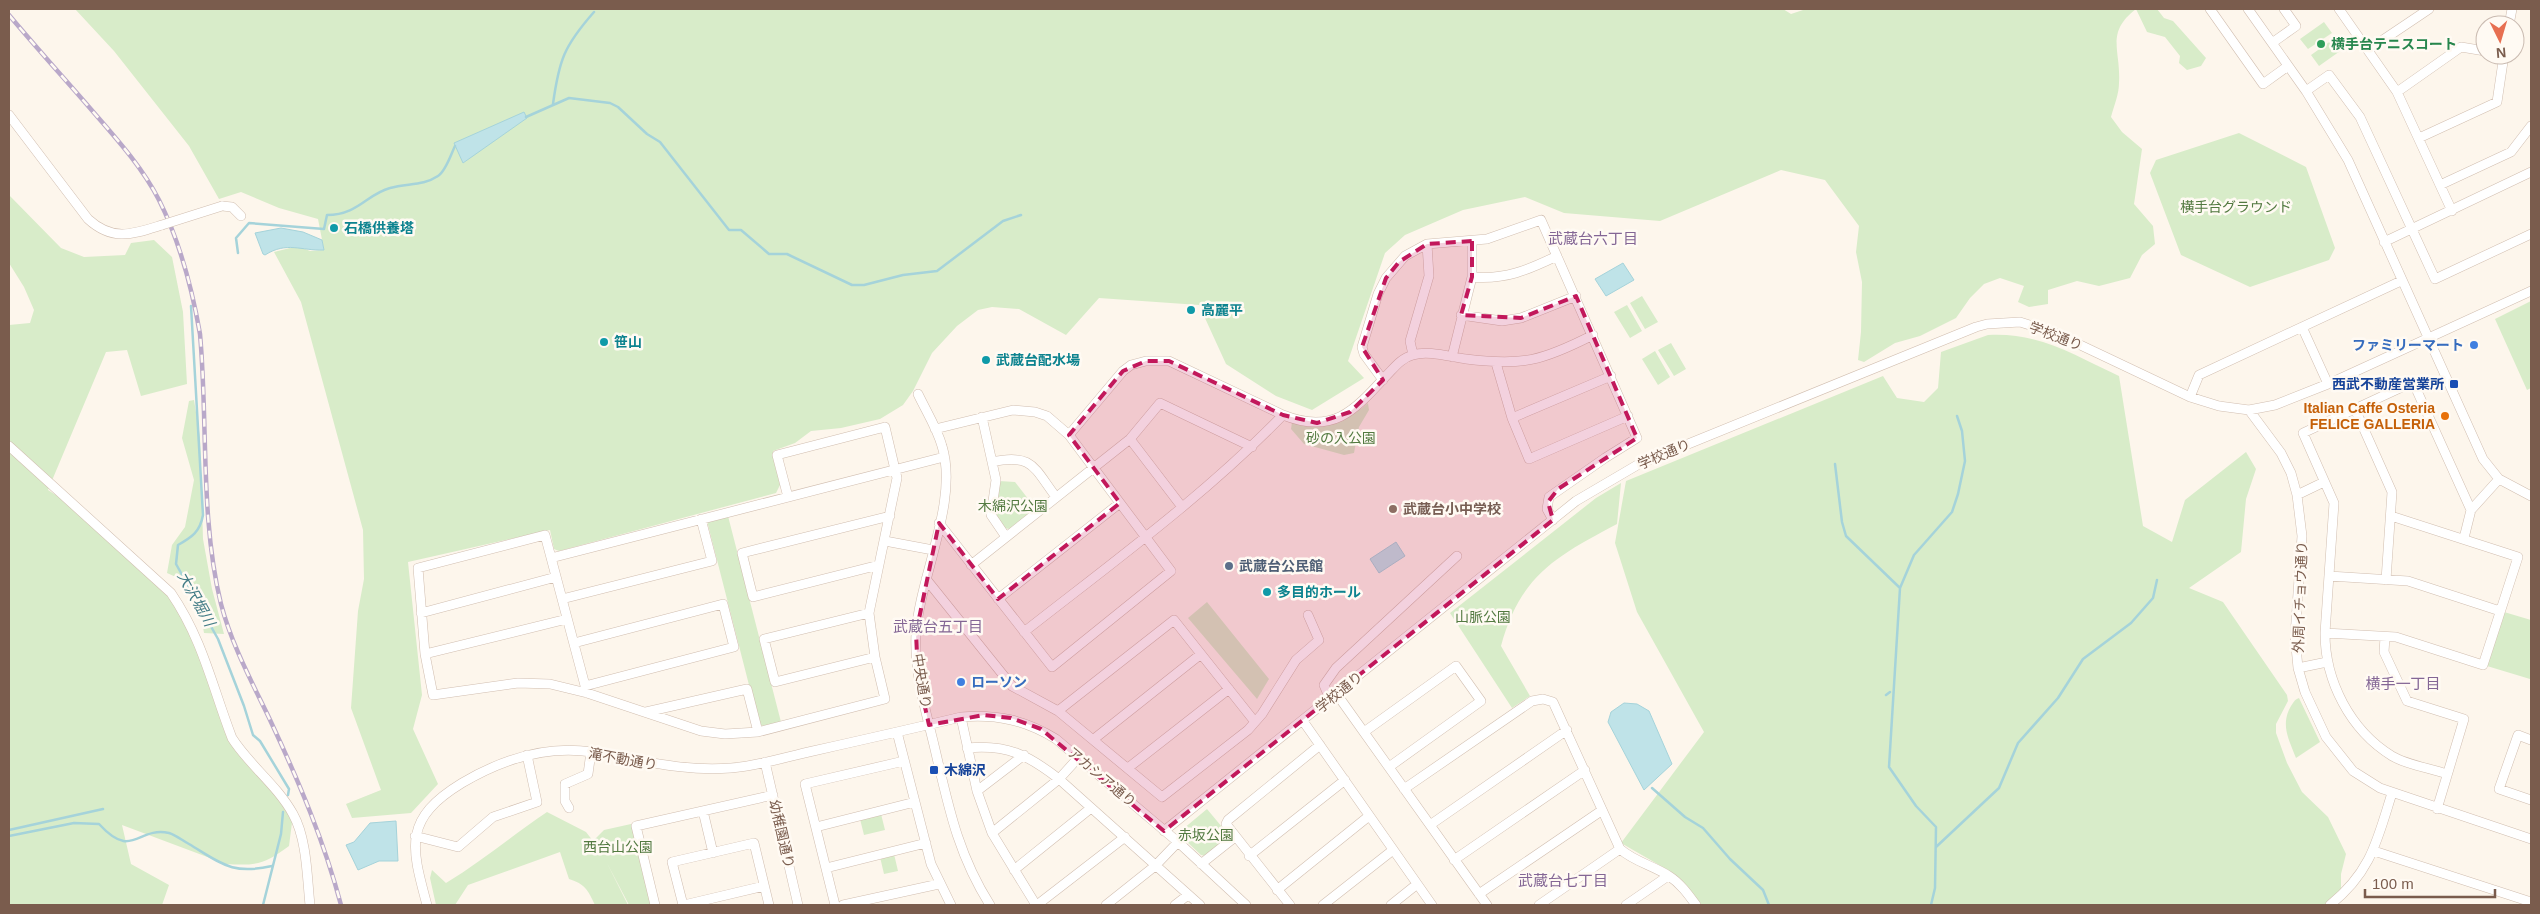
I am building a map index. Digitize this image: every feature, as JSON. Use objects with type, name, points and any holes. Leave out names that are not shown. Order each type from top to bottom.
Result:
[{"type":"street","points":[[2210,9],[2263,84],[2288,66]]},
{"type":"street","points":[[2248,9],[2335,134],[2483,459],[2499,479],[2531,496]]},
{"type":"street","points":[[2272,43],[2296,26],[2284,9]]},
{"type":"street","points":[[2339,9],[2397,92],[2452,211]]},
{"type":"street","points":[[2368,50],[2429,9]]},
{"type":"street","points":[[2397,92],[2461,48],[2475,50]]},
{"type":"street","points":[[2418,138],[2496,102],[2502,65]]},
{"type":"street","points":[[2306,91],[2329,75],[2360,117],[2435,279],[2531,234]]},
{"type":"street","points":[[9,115],[95,226],[104,232],[117,234],[142,232],[222,206],[232,207],[240,216]]},
{"type":"street","points":[[2440,185],[2511,152],[2531,126]]},
{"type":"street","points":[[2384,242],[2531,172]]},
{"type":"street","points":[[1382,380],[1362,351],[1378,294],[1386,278],[1399,262],[1427,244],[1472,240],[1505,234],[1541,220],[1637,438],[1549,497],[1547,509],[1553,520]]},
{"type":"street","points":[[1452,357],[1472,277],[1472,240]]},
{"type":"street","points":[[1413,355],[1410,341],[1429,276],[1427,244]]},
{"type":"street","points":[[1472,277],[1506,277],[1532,269],[1557,256]]},
{"type":"street","points":[[2190,396],[2199,375],[2402,281]]},
{"type":"street","name":"学校通り","points":[[1164,831],[1599,485],[1638,464],[1987,324],[2020,322],[2055,333],[2190,396],[2219,406],[2249,410],[2275,405],[2328,384],[2531,291]]},
{"type":"street","points":[[1461,315],[1502,320],[1521,318],[1576,296]]},
{"type":"street","points":[[2302,327],[2328,384]]},
{"type":"street","points":[[1069,436],[1123,371],[1131,365],[1146,360],[1161,360],[1179,365],[1301,422],[1330,422],[1357,406],[1396,364],[1413,355],[1452,357],[1496,363],[1523,362],[1544,358],[1593,335]]},
{"type":"street","points":[[1496,363],[1512,418],[1529,459],[1628,416]]},
{"type":"street","points":[[1512,418],[1611,376]]},
{"type":"street","points":[[2447,774],[2393,756],[2353,723],[2327,662],[2326,633],[2334,503],[2303,433],[2413,382],[2471,510]]},
{"type":"street","name":"中央通り","points":[[918,394],[935,429],[944,456],[946,485],[919,610],[916,653],[918,676],[961,851],[990,905]]},
{"type":"street","points":[[971,565],[1130,439],[1160,404],[1252,447]]},
{"type":"street","points":[[2355,409],[2392,492],[2386,580]]},
{"type":"street","points":[[935,429],[1013,410],[1035,412],[1047,416],[1069,436],[1171,571],[1052,667],[939,523]]},
{"type":"street","name":"外周イチョウ通り","points":[[2249,410],[2281,453],[2291,473],[2297,495],[2302,536],[2295,636],[2298,668],[2305,692],[2326,737],[2353,772],[2365,780],[2392,793],[2436,809],[2531,839]]},
{"type":"street","points":[[1024,632],[1182,506],[1252,447],[1283,415]]},
{"type":"street","points":[[982,417],[996,488],[991,515],[1006,537]]},
{"type":"street","points":[[586,690],[545,535],[418,568],[425,654],[433,695],[533,683],[550,684],[586,690],[711,733],[739,734],[758,732],[885,699],[875,657],[869,612],[897,478],[885,428],[777,455],[788,497]]},
{"type":"street","points":[[1130,439],[1182,506]]},
{"type":"street","points":[[9,446],[171,593],[186,614],[196,635],[232,738],[293,815],[303,846],[310,905]]},
{"type":"street","points":[[551,558],[944,456]]},
{"type":"street","points":[[992,462],[1012,457],[1032,464],[1056,497]]},
{"type":"street","points":[[2464,538],[2471,510],[2499,479]]},
{"type":"street","points":[[2297,495],[2324,482]]},
{"type":"street","points":[[998,599],[1120,503]]},
{"type":"street","points":[[879,565],[753,596],[742,553],[890,516]]},
{"type":"street","points":[[2326,633],[2396,637],[2483,665],[2518,557],[2391,516]]},
{"type":"street","points":[[562,599],[712,561],[701,519]]},
{"type":"street","points":[[885,541],[933,550]]},
{"type":"street","points":[[1458,556],[1336,668],[1324,685],[1364,732],[1487,905]]},
{"type":"street","points":[[2329,576],[2408,581],[2500,611]]},
{"type":"street","points":[[421,613],[556,578]]},
{"type":"street","points":[[926,579],[1012,686],[1058,711],[1162,797],[1255,722],[1296,660],[1319,640],[1308,615]]},
{"type":"street","points":[[574,643],[723,604],[734,647],[586,690]]},
{"type":"street","points":[[869,612],[764,639],[775,682],[875,657]]},
{"type":"street","points":[[425,654],[567,619]]},
{"type":"street","points":[[1058,711],[1174,620],[1255,722]]},
{"type":"street","points":[[2384,637],[2384,652],[2406,701],[2464,719],[2436,809]]},
{"type":"street","points":[[1094,739],[1201,654]]},
{"type":"street","points":[[2298,668],[2327,662]]},
{"type":"street","points":[[1364,732],[1456,666],[1481,701],[1389,767]]},
{"type":"street","points":[[646,712],[746,689],[758,732]]},
{"type":"street","points":[[1128,768],[1229,689]]},
{"type":"street","points":[[1404,789],[1532,701],[1542,699],[1553,702],[1585,770],[1601,811],[1620,849],[1637,862],[1668,876],[1685,890],[1696,905]]},
{"type":"street","name":"アカシア通り","points":[[929,725],[961,717],[984,715],[1011,718],[1040,729],[1079,757],[1178,842],[1246,905]]},
{"type":"street","points":[[961,717],[977,792],[992,833],[1037,905],[1125,837]]},
{"type":"street","points":[[1303,721],[1416,885],[1432,905]]},
{"type":"street","name":"滝不動通り","points":[[427,905],[416,865],[415,836],[428,809],[448,791],[499,764],[527,755],[567,751],[591,752],[688,769],[738,767],[929,725]]},
{"type":"street","points":[[1430,825],[1567,730]]},
{"type":"street","points":[[897,732],[926,844],[939,884],[951,905]]},
{"type":"street","points":[[2531,740],[2518,735],[2499,789],[2531,800]]},
{"type":"street","points":[[1290,905],[1249,856],[1226,824],[1228,820],[1320,745]]},
{"type":"street","points":[[967,748],[1003,748],[1024,755],[1059,779],[1200,905]]},
{"type":"street","points":[[569,808],[566,801],[565,784],[588,774],[591,752]]},
{"type":"street","points":[[415,836],[458,847],[493,817],[537,802],[527,755]]},
{"type":"street","points":[[977,792],[1024,755]]},
{"type":"street","points":[[992,833],[1059,779],[1079,757]]},
{"type":"street","points":[[835,905],[805,784],[904,761]]},
{"type":"street","name":"幼稚園通り","points":[[765,762],[798,905]]},
{"type":"street","points":[[1454,860],[1585,770]]},
{"type":"street","points":[[1249,856],[1345,780]]},
{"type":"street","points":[[2330,905],[2354,884],[2374,851],[2392,793]]},
{"type":"street","points":[[655,905],[636,826],[773,795]]},
{"type":"street","points":[[816,827],[915,802]]},
{"type":"street","points":[[1014,870],[1091,808]]},
{"type":"street","points":[[703,811],[713,853]]},
{"type":"street","points":[[1479,894],[1601,811]]},
{"type":"street","points":[[1277,890],[1369,816]]},
{"type":"street","points":[[1202,864],[1235,838]]},
{"type":"street","points":[[1106,905],[1155,866],[1178,842]]},
{"type":"street","points":[[764,886],[683,905],[672,862],[754,843],[769,905]]},
{"type":"street","points":[[826,868],[926,844]]},
{"type":"street","points":[[1539,905],[1620,849]]},
{"type":"street","points":[[1323,905],[1393,850]]},
{"type":"street","points":[[2374,851],[2519,902],[2531,902]]},
{"type":"street","points":[[1626,905],[1668,876]]},
{"type":"street","points":[[843,905],[939,884]]},
{"type":"street","points":[[1390,905],[1416,885]]},
{"type":"street","points":[[1175,905],[1188,895]]},
{"type":"highlighted area","points":[[1472,241],[1472,277],[1461,315],[1521,318],[1576,296],[1637,438],[1558,489],[1548,502],[1553,520],[1164,831],[1041,729],[1011,718],[984,715],[929,725],[918,676],[916,633],[939,523],[998,599],[1120,503],[1069,435],[1123,371],[1146,361],[1169,361],[1283,415],[1317,423],[1350,412],[1383,380],[1362,347],[1386,278],[1399,262],[1427,244]]},
{"type":"green space","points":[[75,9],[1783,9],[1791,14],[1806,9],[2136,9],[2126,18],[2118,34],[2119,87],[2111,117],[2122,132],[2142,149],[2134,204],[2153,226],[2155,244],[2142,255],[2130,278],[2099,286],[2077,281],[2048,290],[2048,304],[2029,307],[2018,302],[2024,286],[2000,278],[1984,284],[1970,298],[1956,318],[1920,336],[1895,343],[1864,362],[1858,360],[1861,332],[1862,282],[1856,252],[1859,226],[1825,180],[1781,170],[1660,221],[1564,213],[1525,197],[1463,210],[1405,235],[1385,253],[1348,361],[1364,378],[1312,410],[1276,396],[1226,364],[1199,305],[1099,298],[1066,335],[1019,309],[992,307],[978,310],[957,326],[932,353],[913,391],[903,405],[880,419],[841,428],[811,431],[795,443],[773,451],[780,485],[776,493],[559,551],[554,549],[550,530],[408,562],[422,695],[413,729],[438,784],[411,813],[352,818],[346,804],[381,790],[351,708],[358,611],[364,579],[363,530],[301,302],[274,252],[298,246],[310,251],[324,250],[318,219],[279,208],[241,192],[219,199],[189,146],[114,51]]},
{"type":"green space","points":[[2136,9],[2157,9],[2164,18],[2173,21],[2206,58],[2201,66],[2187,70],[2179,63],[2180,56],[2165,37],[2147,32]]},
{"type":"green space","points":[[2324,22],[2332,33],[2308,49],[2300,39]]},
{"type":"green space","points":[[2335,38],[2343,49],[2319,66],[2311,55]]},
{"type":"green space","name":"横手台グラウンド","points":[[2239,133],[2306,167],[2335,248],[2329,260],[2250,287],[2181,255],[2150,173],[2156,160]]},
{"type":"green space","points":[[9,195],[61,248],[84,257],[125,255],[131,243],[154,240],[172,257],[183,312],[187,384],[141,396],[127,350],[106,352],[48,490],[88,516],[171,593],[185,614],[232,738],[293,815],[289,846],[273,857],[245,865],[226,864],[122,825],[131,864],[169,885],[162,905],[9,905],[9,325],[30,323],[34,310],[24,287],[9,263]]},
{"type":"green space","points":[[1642,296],[1658,322],[1645,329],[1630,303]]},
{"type":"green space","points":[[2531,301],[2531,388],[2527,390],[2495,319]]},
{"type":"green space","points":[[1627,305],[1642,331],[1630,338],[1614,312]]},
{"type":"green space","points":[[1988,335],[2024,337],[2040,341],[2071,353],[2119,376],[2143,526],[2172,542],[2185,500],[2246,452],[2256,469],[2246,499],[2241,552],[2189,588],[2223,602],[2287,695],[2288,701],[2276,724],[2276,733],[2287,763],[2302,792],[2328,817],[2346,854],[2341,874],[2341,897],[2330,905],[1699,905],[1687,886],[1673,873],[1621,843],[1704,732],[1637,612],[1615,543],[1626,481],[1883,376],[1897,398],[1924,402],[1938,388],[1941,352]]},
{"type":"green space","points":[[1671,343],[1686,369],[1674,376],[1658,350]]},
{"type":"green space","points":[[1655,351],[1670,377],[1658,385],[1642,359]]},
{"type":"green space","points":[[194,400],[200,437],[203,539],[212,589],[224,634],[204,633],[196,586],[167,573],[172,545],[185,527],[194,480],[182,438],[189,401]]},
{"type":"green space","name":"砂の入公園","points":[[1368,403],[1369,410],[1359,427],[1354,453],[1344,455],[1304,444],[1291,429],[1292,422],[1313,426],[1342,420]]},
{"type":"green space","name":"木綿沢公園","points":[[999,481],[1015,482],[1036,509],[1010,529],[1003,528],[994,514]]},
{"type":"green space","name":"山脈公園","points":[[1621,483],[1617,524],[1559,558],[1530,585],[1519,601],[1501,646],[1530,696],[1512,708],[1450,613],[1596,498]]},
{"type":"green space","points":[[728,516],[781,722],[763,726],[759,724],[707,521]]},
{"type":"green space","points":[[1207,602],[1269,679],[1257,699],[1188,618]]},
{"type":"green space","points":[[2504,612],[2531,620],[2530,679],[2487,666]]},
{"type":"green space","points":[[2299,698],[2320,742],[2296,758],[2288,738],[2286,719],[2291,706]]},
{"type":"green space","name":"赤坂公園","points":[[1207,809],[1227,833],[1227,839],[1206,856],[1201,855],[1183,838],[1183,829]]},
{"type":"green space","name":"西台山公園","points":[[547,812],[586,832],[593,841],[604,830],[631,824],[651,905],[629,905],[607,863],[628,905],[595,905],[585,888],[569,879],[560,852],[468,885],[455,905],[436,905],[430,878],[432,870],[446,883]]},
{"type":"green space","points":[[881,814],[885,830],[864,835],[860,819]]},
{"type":"green space","points":[[894,854],[898,871],[884,874],[880,857]]},
{"type":"water","points":[[524,112],[527,118],[463,163],[454,143]]},
{"type":"water","points":[[281,228],[303,232],[322,240],[324,250],[280,248],[265,255],[263,254],[255,233]]},
{"type":"water","points":[[1623,263],[1634,280],[1606,296],[1595,279]]},
{"type":"water","points":[[1396,542],[1405,556],[1379,573],[1370,559]]},
{"type":"water","points":[[1624,703],[1637,704],[1649,711],[1672,764],[1644,790],[1608,722],[1611,712]]},
{"type":"water","points":[[396,821],[398,861],[379,861],[358,870],[346,845],[354,842],[370,823]]},
{"type":"waterway","points":[[553,104],[564,54],[569,44],[594,12]]},
{"type":"waterway","points":[[526,117],[569,98],[610,103],[618,107],[647,134],[660,142],[729,230],[741,230],[769,254],[787,254],[852,285],[864,285],[903,275],[937,271],[1003,221],[1021,215]]},
{"type":"waterway","points":[[238,253],[236,238],[249,223],[324,229],[327,215],[347,212],[390,188],[421,183],[438,176],[446,166],[455,146]]},
{"type":"waterway","name":"大沢堀川","points":[[191,306],[203,515],[200,526],[195,533],[178,545],[176,564],[218,639],[253,735],[260,741],[289,789],[288,795]]},
{"type":"waterway","points":[[1931,905],[1935,888],[1936,827],[1916,806],[1889,767],[1900,588],[1914,555],[1952,512],[1958,494],[1965,461],[1962,431],[1957,416]]},
{"type":"waterway","points":[[1835,464],[1842,522],[1846,536],[1900,588]]},
{"type":"waterway","points":[[1936,847],[1999,788],[2018,743],[2058,698],[2083,659],[2131,623],[2153,598],[2157,580]]},
{"type":"waterway","points":[[1886,695],[1890,692]]},
{"type":"waterway","points":[[1652,788],[1685,817],[1703,828],[1730,859],[1763,890],[1769,905]]},
{"type":"waterway","points":[[9,830],[103,809]]},
{"type":"waterway","name":"大沢堀川","points":[[263,905],[281,834],[283,812]]},
{"type":"waterway","points":[[9,836],[74,823],[99,824],[110,835],[120,840],[135,840],[158,832],[169,833],[228,866],[247,869],[272,866]]},
{"type":"railway","points":[[9,15],[127,151],[152,187],[173,232],[189,282],[200,334],[207,504],[214,572],[221,604],[237,650],[301,789],[327,858],[341,905]]},
{"type":"place","name":"横手台テニスコート","points":[[2321,44]]},
{"type":"place","name":"石橋供養塔","points":[[334,228]]},
{"type":"place","name":"高麗平","points":[[1191,310]]},
{"type":"place","name":"笹山","points":[[604,342]]},
{"type":"place","name":"ファミリーマート","points":[[2474,345]]},
{"type":"place","name":"武蔵台配水場","points":[[986,360]]},
{"type":"place","name":"西武不動産営業所","points":[[2454,384]]},
{"type":"place","name":"Italian Caffe Osteria FELICE GALLERIA","points":[[2445,416]]},
{"type":"place","name":"武蔵台小中学校","points":[[1393,509]]},
{"type":"place","name":"武蔵台公民館","points":[[1229,566]]},
{"type":"place","name":"多目的ホール","points":[[1267,592]]},
{"type":"place","name":"ローソン","points":[[961,682]]},
{"type":"place","name":"木綿沢","points":[[934,770]]},
{"type":"district","name":"武蔵台六丁目","points":[[1593,239]]},
{"type":"district","name":"武蔵台五丁目","points":[[938,627]]},
{"type":"district","name":"横手一丁目","points":[[2403,684]]},
{"type":"district","name":"武蔵台七丁目","points":[[1563,881]]}]
